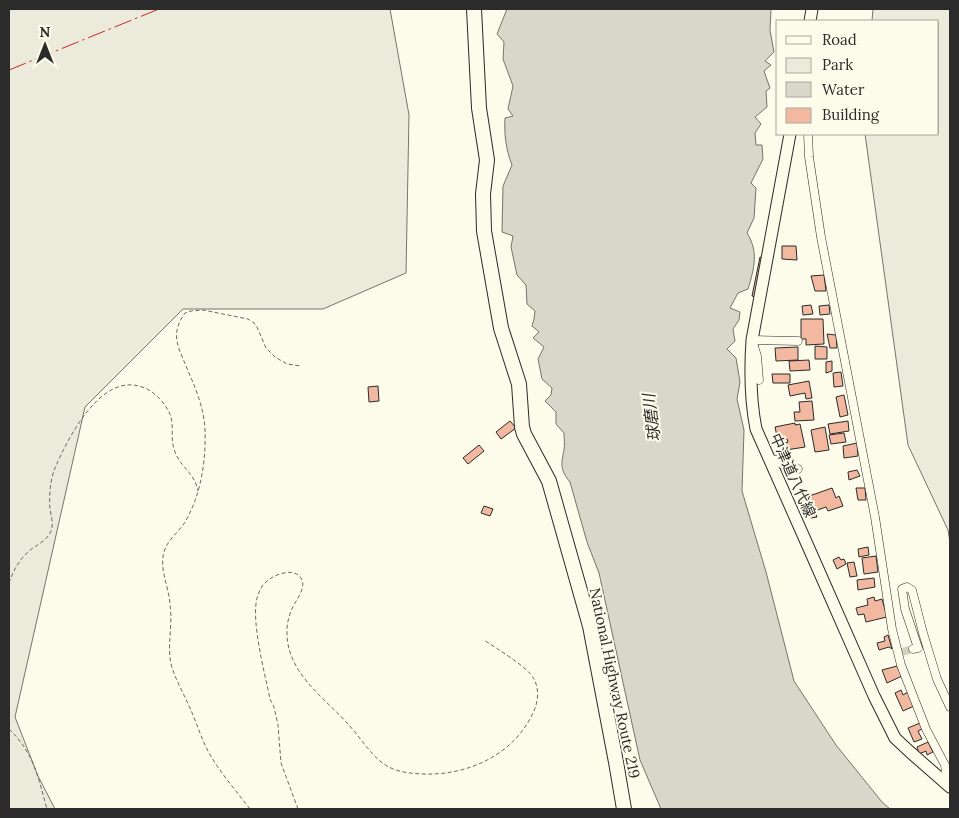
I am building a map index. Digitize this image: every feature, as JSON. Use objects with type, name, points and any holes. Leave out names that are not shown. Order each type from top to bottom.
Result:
[{"type":"highway","name":"National Highway Route 219","points":[[474,9],[478,108],[487,160],[483,194],[484,231],[501,328],[518,384],[522,428],[549,481],[590,626],[624,809]]},
{"type":"main road","name":"中津道八代線","points":[[790,135],[752,340],[750,371],[752,408],[756,429],[874,696],[895,738],[947,784]]},
{"type":"street","points":[[808,135],[809,157],[821,237],[875,517],[892,629],[926,729],[945,765],[947,784]]},
{"type":"street","points":[[758,380],[757,356],[752,340],[798,341]]},
{"type":"street","points":[[769,459],[776,460],[789,469],[798,469]]},
{"type":"street","points":[[913,649],[918,648],[905,609],[902,589],[907,587],[912,590],[923,633],[938,679],[950,707]]},
{"type":"path","points":[[250,809],[208,752],[190,707],[174,675],[172,666],[170,651],[171,608],[163,568],[163,557],[168,544],[190,514],[198,492],[203,468],[205,425],[200,398],[177,344],[179,322],[185,313],[203,310],[248,319],[257,327],[266,348],[275,358],[287,364],[301,366]]},
{"type":"path","points":[[9,583],[15,567],[24,556],[45,540],[51,532],[50,496],[52,477],[54,469],[70,438],[89,410],[103,395],[113,388],[126,384],[140,386],[149,390],[164,404],[172,421],[172,444],[174,450],[179,461],[194,479],[198,492]]},
{"type":"path","points":[[298,809],[282,763],[276,716],[258,636],[256,604],[259,593],[265,583],[274,576],[286,572],[295,574],[302,579],[303,586],[291,611],[287,629],[288,646],[295,666],[305,680],[341,715],[376,757],[396,771],[446,774],[464,770],[497,755],[526,726],[535,709],[538,694],[535,680],[528,671],[484,640]]},
{"type":"path","points":[[9,729],[20,740],[36,768],[47,809]]},
{"type":"green space","points":[[9,9],[390,9],[409,115],[406,273],[323,309],[183,309],[85,407],[15,717],[38,776],[55,809],[9,809]]},
{"type":"green space","points":[[873,9],[950,9],[950,542],[948,530],[908,445],[865,135],[939,135],[939,20],[872,20]]},
{"type":"water","name":"球磨川","points":[[507,9],[771,9],[770,30],[774,52],[765,61],[771,65],[764,71],[770,88],[766,91],[767,107],[755,117],[761,124],[755,133],[756,145],[762,145],[763,159],[751,183],[756,188],[754,218],[747,233],[753,247],[754,261],[748,289],[738,293],[730,308],[740,312],[739,320],[733,329],[735,341],[727,349],[736,358],[740,382],[737,399],[744,430],[742,491],[766,572],[794,681],[836,745],[882,802],[890,809],[661,809],[640,760],[599,573],[587,542],[570,482],[563,470],[564,433],[556,424],[556,412],[545,401],[551,395],[552,388],[542,379],[538,359],[544,347],[533,338],[539,332],[532,326],[535,311],[527,304],[526,285],[517,275],[511,247],[513,236],[502,232],[503,186],[512,165],[506,142],[505,118],[513,116],[508,109],[513,86],[503,59],[504,42],[497,34]]},
{"type":"building","points":[[782,246],[796,246],[797,260],[782,259]]},
{"type":"building","points":[[760,257],[764,258],[756,297],[752,296]]},
{"type":"building","points":[[824,275],[826,291],[815,291],[811,276]]},
{"type":"building","points":[[811,305],[813,314],[803,315],[802,306]]},
{"type":"building","points":[[829,305],[830,314],[820,315],[819,306]]},
{"type":"building","points":[[801,319],[823,319],[824,344],[806,345],[806,339],[801,339]]},
{"type":"building","points":[[827,334],[836,335],[837,348],[830,348]]},
{"type":"building","points":[[815,346],[827,347],[827,359],[815,359]]},
{"type":"building","points":[[798,347],[798,360],[776,361],[775,348]]},
{"type":"building","points":[[809,360],[810,370],[790,371],[789,361]]},
{"type":"building","points":[[832,361],[832,371],[826,373],[826,362]]},
{"type":"building","points":[[841,372],[843,386],[834,387],[833,373]]},
{"type":"building","points":[[772,374],[790,374],[790,383],[773,383]]},
{"type":"building","points":[[809,381],[812,398],[806,399],[805,393],[790,396],[788,385]]},
{"type":"building","points":[[378,386],[379,401],[369,402],[368,387]]},
{"type":"building","points":[[844,395],[848,415],[840,417],[836,397]]},
{"type":"building","points":[[812,401],[814,420],[795,421],[794,412],[800,412],[799,402]]},
{"type":"building","points":[[510,421],[516,428],[501,439],[496,432]]},
{"type":"building","points":[[848,421],[849,431],[830,434],[828,424]]},
{"type":"building","points":[[795,423],[795,425],[800,424],[805,447],[786,450],[784,443],[788,442],[787,439],[778,441],[775,427]]},
{"type":"building","points":[[825,427],[829,450],[815,452],[811,430]]},
{"type":"building","points":[[844,433],[846,442],[831,444],[829,435]]},
{"type":"building","points":[[857,443],[858,456],[844,458],[843,446]]},
{"type":"building","points":[[479,445],[484,451],[468,464],[463,458]]},
{"type":"building","points":[[857,470],[860,476],[849,480],[848,472]]},
{"type":"building","points":[[832,488],[836,498],[839,496],[843,506],[828,511],[826,507],[815,511],[817,517],[811,518],[806,505],[801,507],[798,500]]},
{"type":"building","points":[[856,488],[865,488],[866,500],[858,500]]},
{"type":"building","points":[[484,506],[493,509],[490,516],[481,513]]},
{"type":"building","points":[[868,547],[869,555],[859,557],[858,549]]},
{"type":"building","points":[[876,556],[878,572],[864,574],[862,558]]},
{"type":"building","points":[[839,557],[841,560],[844,559],[846,564],[837,569],[833,560]]},
{"type":"building","points":[[854,562],[857,576],[850,577],[847,563]]},
{"type":"building","points":[[874,578],[875,587],[858,590],[857,580]]},
{"type":"building","points":[[874,597],[875,601],[882,599],[887,617],[866,622],[864,614],[858,615],[856,608],[868,605],[867,599]]},
{"type":"building","points":[[888,635],[892,649],[889,647],[879,650],[877,643],[885,641],[884,637]]},
{"type":"building","points":[[897,666],[902,676],[887,683],[882,670]]},
{"type":"building","points":[[901,690],[903,695],[908,692],[914,706],[903,711],[895,693]]},
{"type":"building","points":[[920,723],[922,729],[918,731],[922,739],[914,742],[908,728]]},
{"type":"building","points":[[928,742],[933,752],[927,755],[926,751],[919,754],[917,747]]},
{"type":"tunnel","points":[[902,652],[913,649]]},
{"type":"power","points":[[9,70],[159,9]]}]
